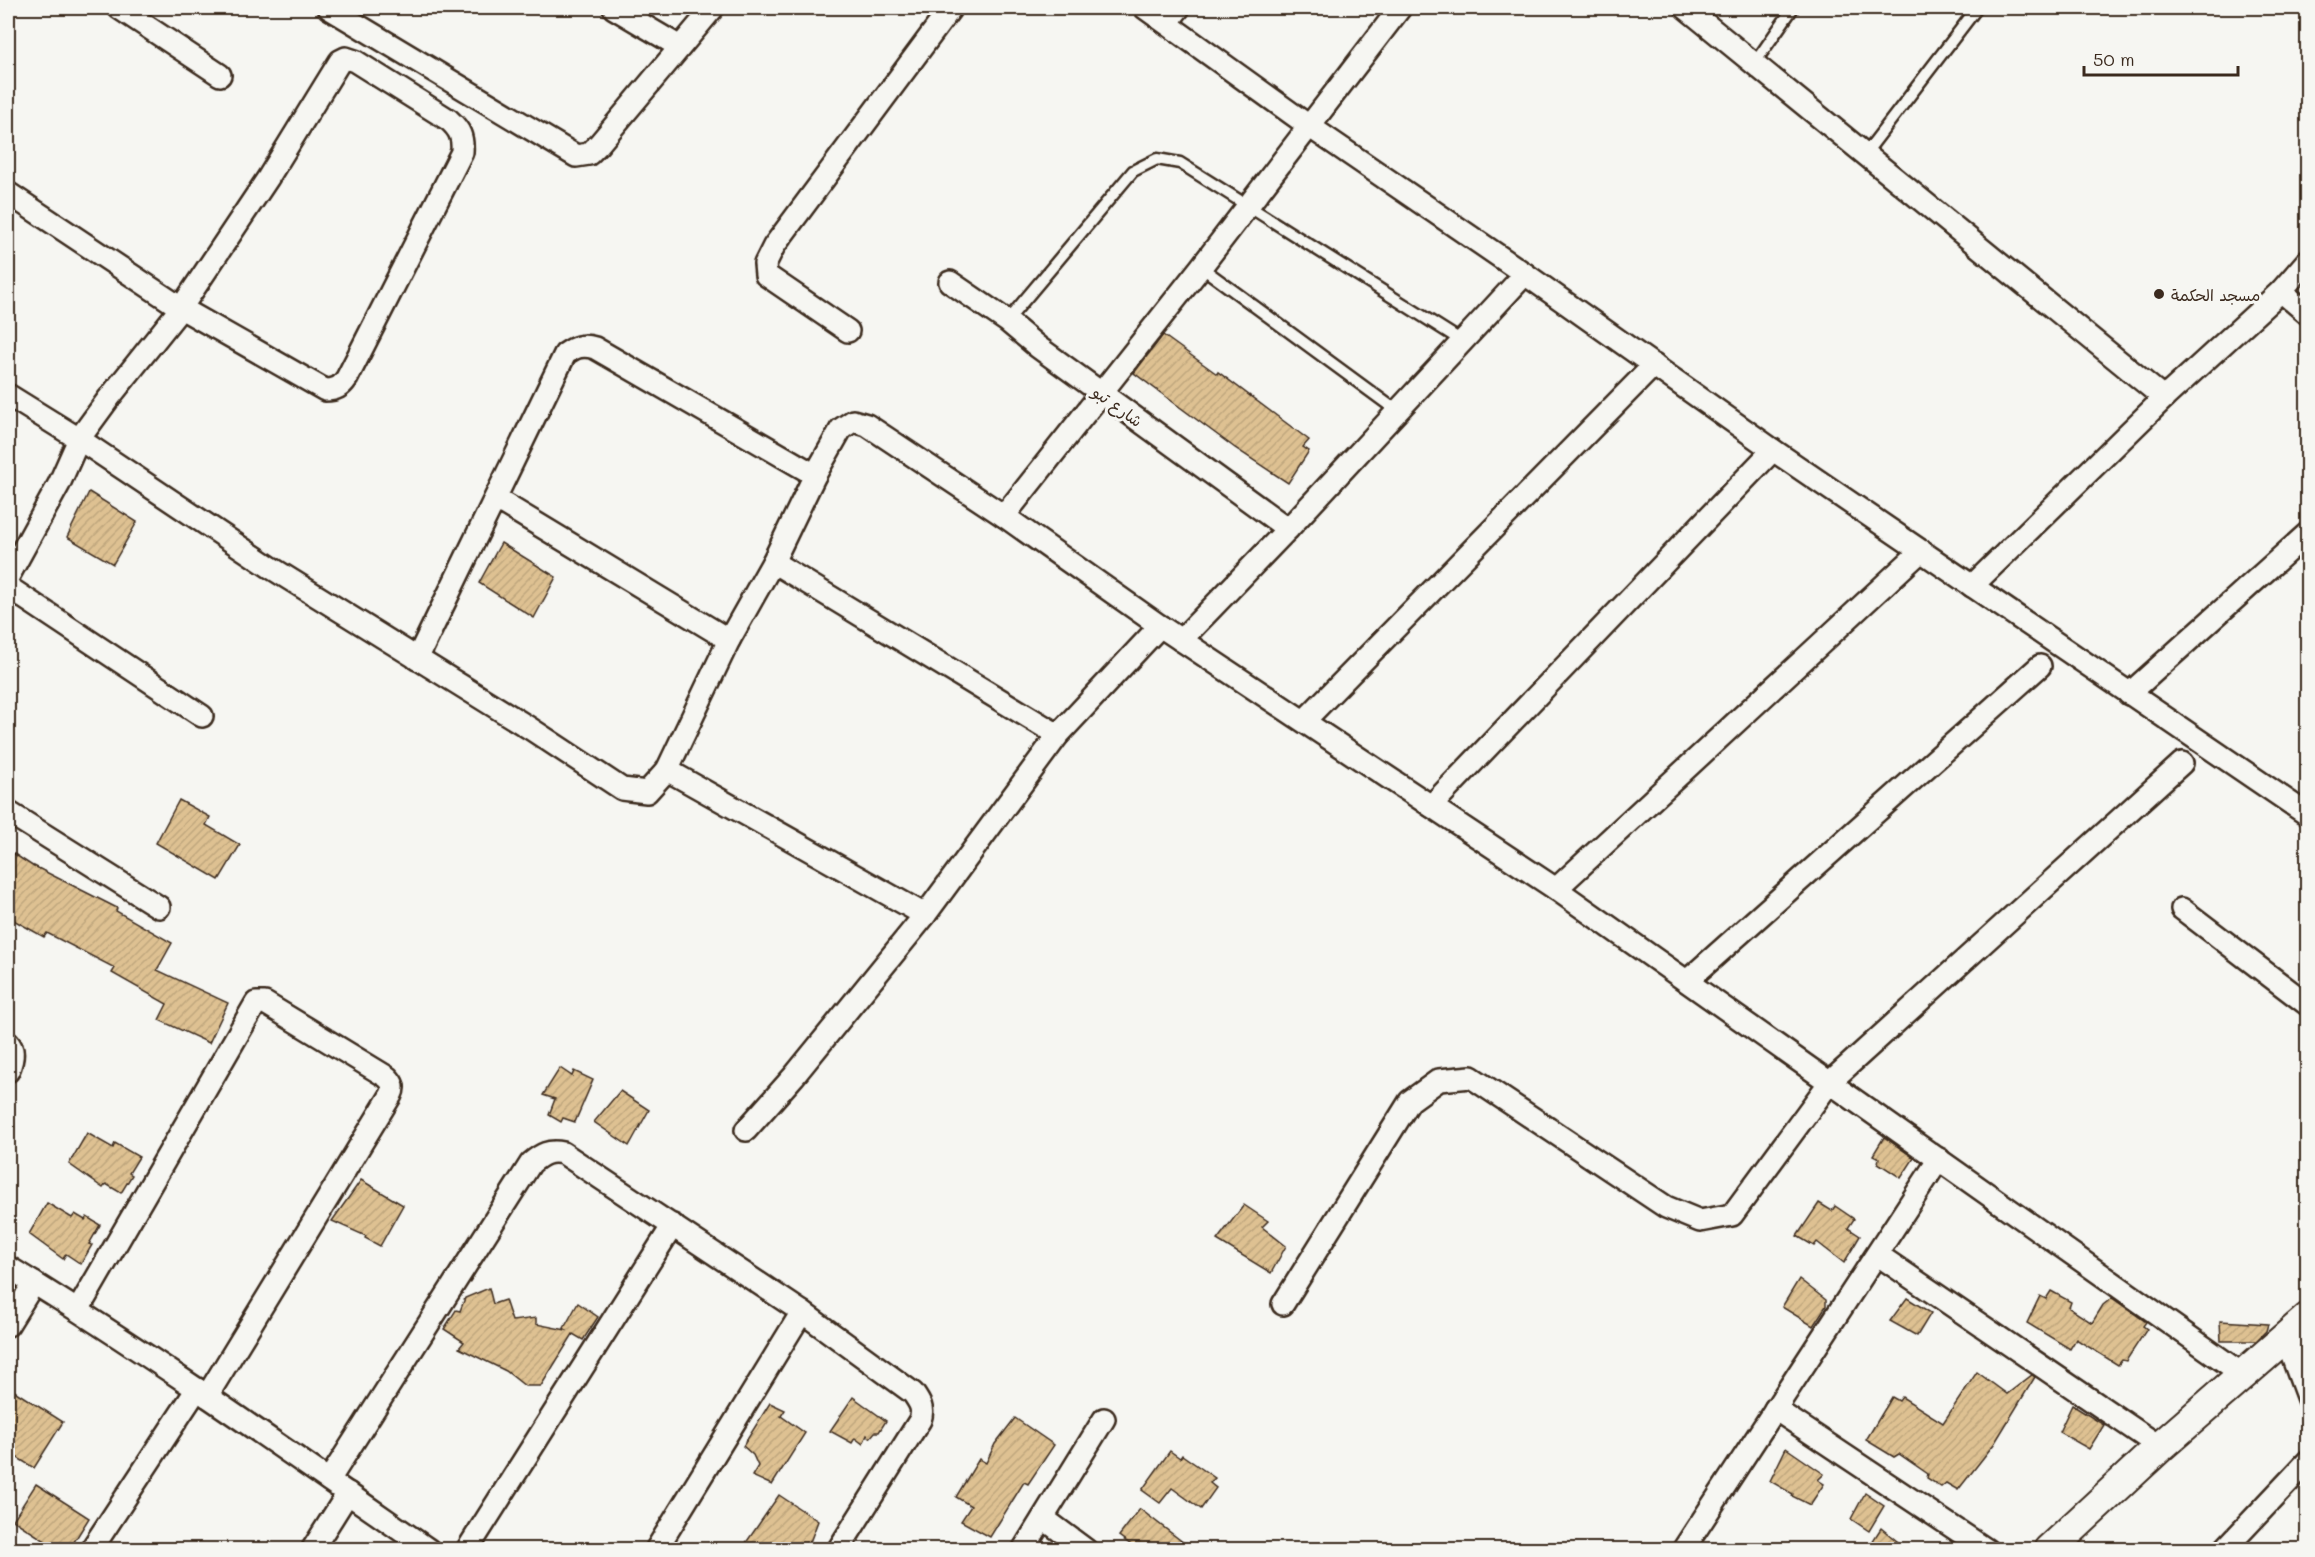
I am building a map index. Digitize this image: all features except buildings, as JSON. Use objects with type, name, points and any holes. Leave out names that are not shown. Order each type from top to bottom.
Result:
[{"type":"street","points":[[119,8],[220,75]]},
{"type":"street","points":[[329,8],[576,156],[589,154],[599,144],[713,8]]},
{"type":"street","points":[[614,8],[680,47]]},
{"type":"street","points":[[848,331],[766,275],[765,264],[774,246],[951,8]]},
{"type":"street","points":[[1145,8],[1173,15],[1309,126],[1525,274],[1773,450],[2307,815]]},
{"type":"street","points":[[1004,516],[1201,267],[1400,8]]},
{"type":"street","points":[[1686,8],[2164,398]]},
{"type":"street","points":[[8,193],[182,308],[325,390],[334,390],[342,386],[462,152],[463,139],[458,127],[449,120],[355,61],[346,58],[340,61],[268,178],[182,308],[109,398],[80,440],[59,484],[8,577]]},
{"type":"street","points":[[1972,586],[2164,398],[2281,291],[2307,260]]},
{"type":"street","points":[[1181,639],[1288,529],[1525,274]]},
{"type":"street","name":"شارع تبو","points":[[950,282],[1007,321],[1038,347],[1288,529]]},
{"type":"street","points":[[2281,291],[2307,314]]},
{"type":"street","points":[[417,659],[565,354],[573,348],[585,345],[595,348],[816,475]]},
{"type":"street","points":[[1304,721],[1654,365]]},
{"type":"street","points":[[8,395],[80,440],[270,567],[531,729],[622,789],[647,792],[667,770],[729,640],[773,562],[841,429],[853,421],[867,425],[1004,516],[1160,626],[1556,889],[2242,1374]]},
{"type":"street","points":[[1431,806],[1773,450]]},
{"type":"street","points":[[495,500],[729,640]]},
{"type":"street","points":[[2129,694],[2307,533]]},
{"type":"street","points":[[1556,889],[1921,551]]},
{"type":"street","points":[[773,562],[1058,735]]},
{"type":"street","points":[[8,587],[202,716]]},
{"type":"street","points":[[746,1130],[795,1076],[925,915],[1058,735],[1160,626]]},
{"type":"street","points":[[1687,981],[2040,666]]},
{"type":"street","points":[[1283,1304],[1410,1101],[1439,1080],[1471,1077],[1666,1207],[1700,1221],[1732,1215],[1830,1082],[2182,763]]},
{"type":"street","points":[[667,770],[925,915]]},
{"type":"street","points":[[8,812],[159,907]]},
{"type":"street","points":[[2182,909],[2307,1005]]},
{"type":"street","points":[[78,1310],[256,1003],[265,1003],[392,1082],[394,1089],[391,1095],[202,1392],[91,1550]]},
{"type":"street","points":[[8,1043],[13,1056],[8,1071]]},
{"type":"street","points":[[329,1480],[531,1163],[540,1155],[551,1151],[563,1153],[802,1312],[913,1393],[920,1402],[923,1412],[920,1420],[838,1550]]},
{"type":"street","points":[[1683,1550],[1940,1159]]},
{"type":"street","points":[[467,1550],[673,1225]]},
{"type":"street","points":[[1878,1255],[2160,1446]]},
{"type":"street","points":[[8,1267],[202,1392],[429,1550]]},
{"type":"street","points":[[8,1325],[34,1283]]},
{"type":"street","points":[[656,1550],[802,1312]]},
{"type":"street","points":[[2049,1550],[2160,1446],[2307,1317]]},
{"type":"street","points":[[2285,1337],[2307,1399]]},
{"type":"street","points":[[1775,1408],[1987,1550]]},
{"type":"street","points":[[1023,1550],[1104,1419]]},
{"type":"street","points":[[2224,1550],[2307,1461]]},
{"type":"street","points":[[312,1550],[348,1493]]},
{"type":"street","points":[[1043,1518],[1086,1550]]},
{"type":"lane","points":[[1754,64],[1793,8]]},
{"type":"lane","points":[[1864,154],[1977,8]]},
{"type":"lane","points":[[1007,321],[1132,171],[1156,159],[1180,163],[1462,341]]},
{"type":"lane","points":[[1201,267],[1397,411]]},
{"type":"place","name":"مسجد الحكمة","points":[[2159,294]]}]
